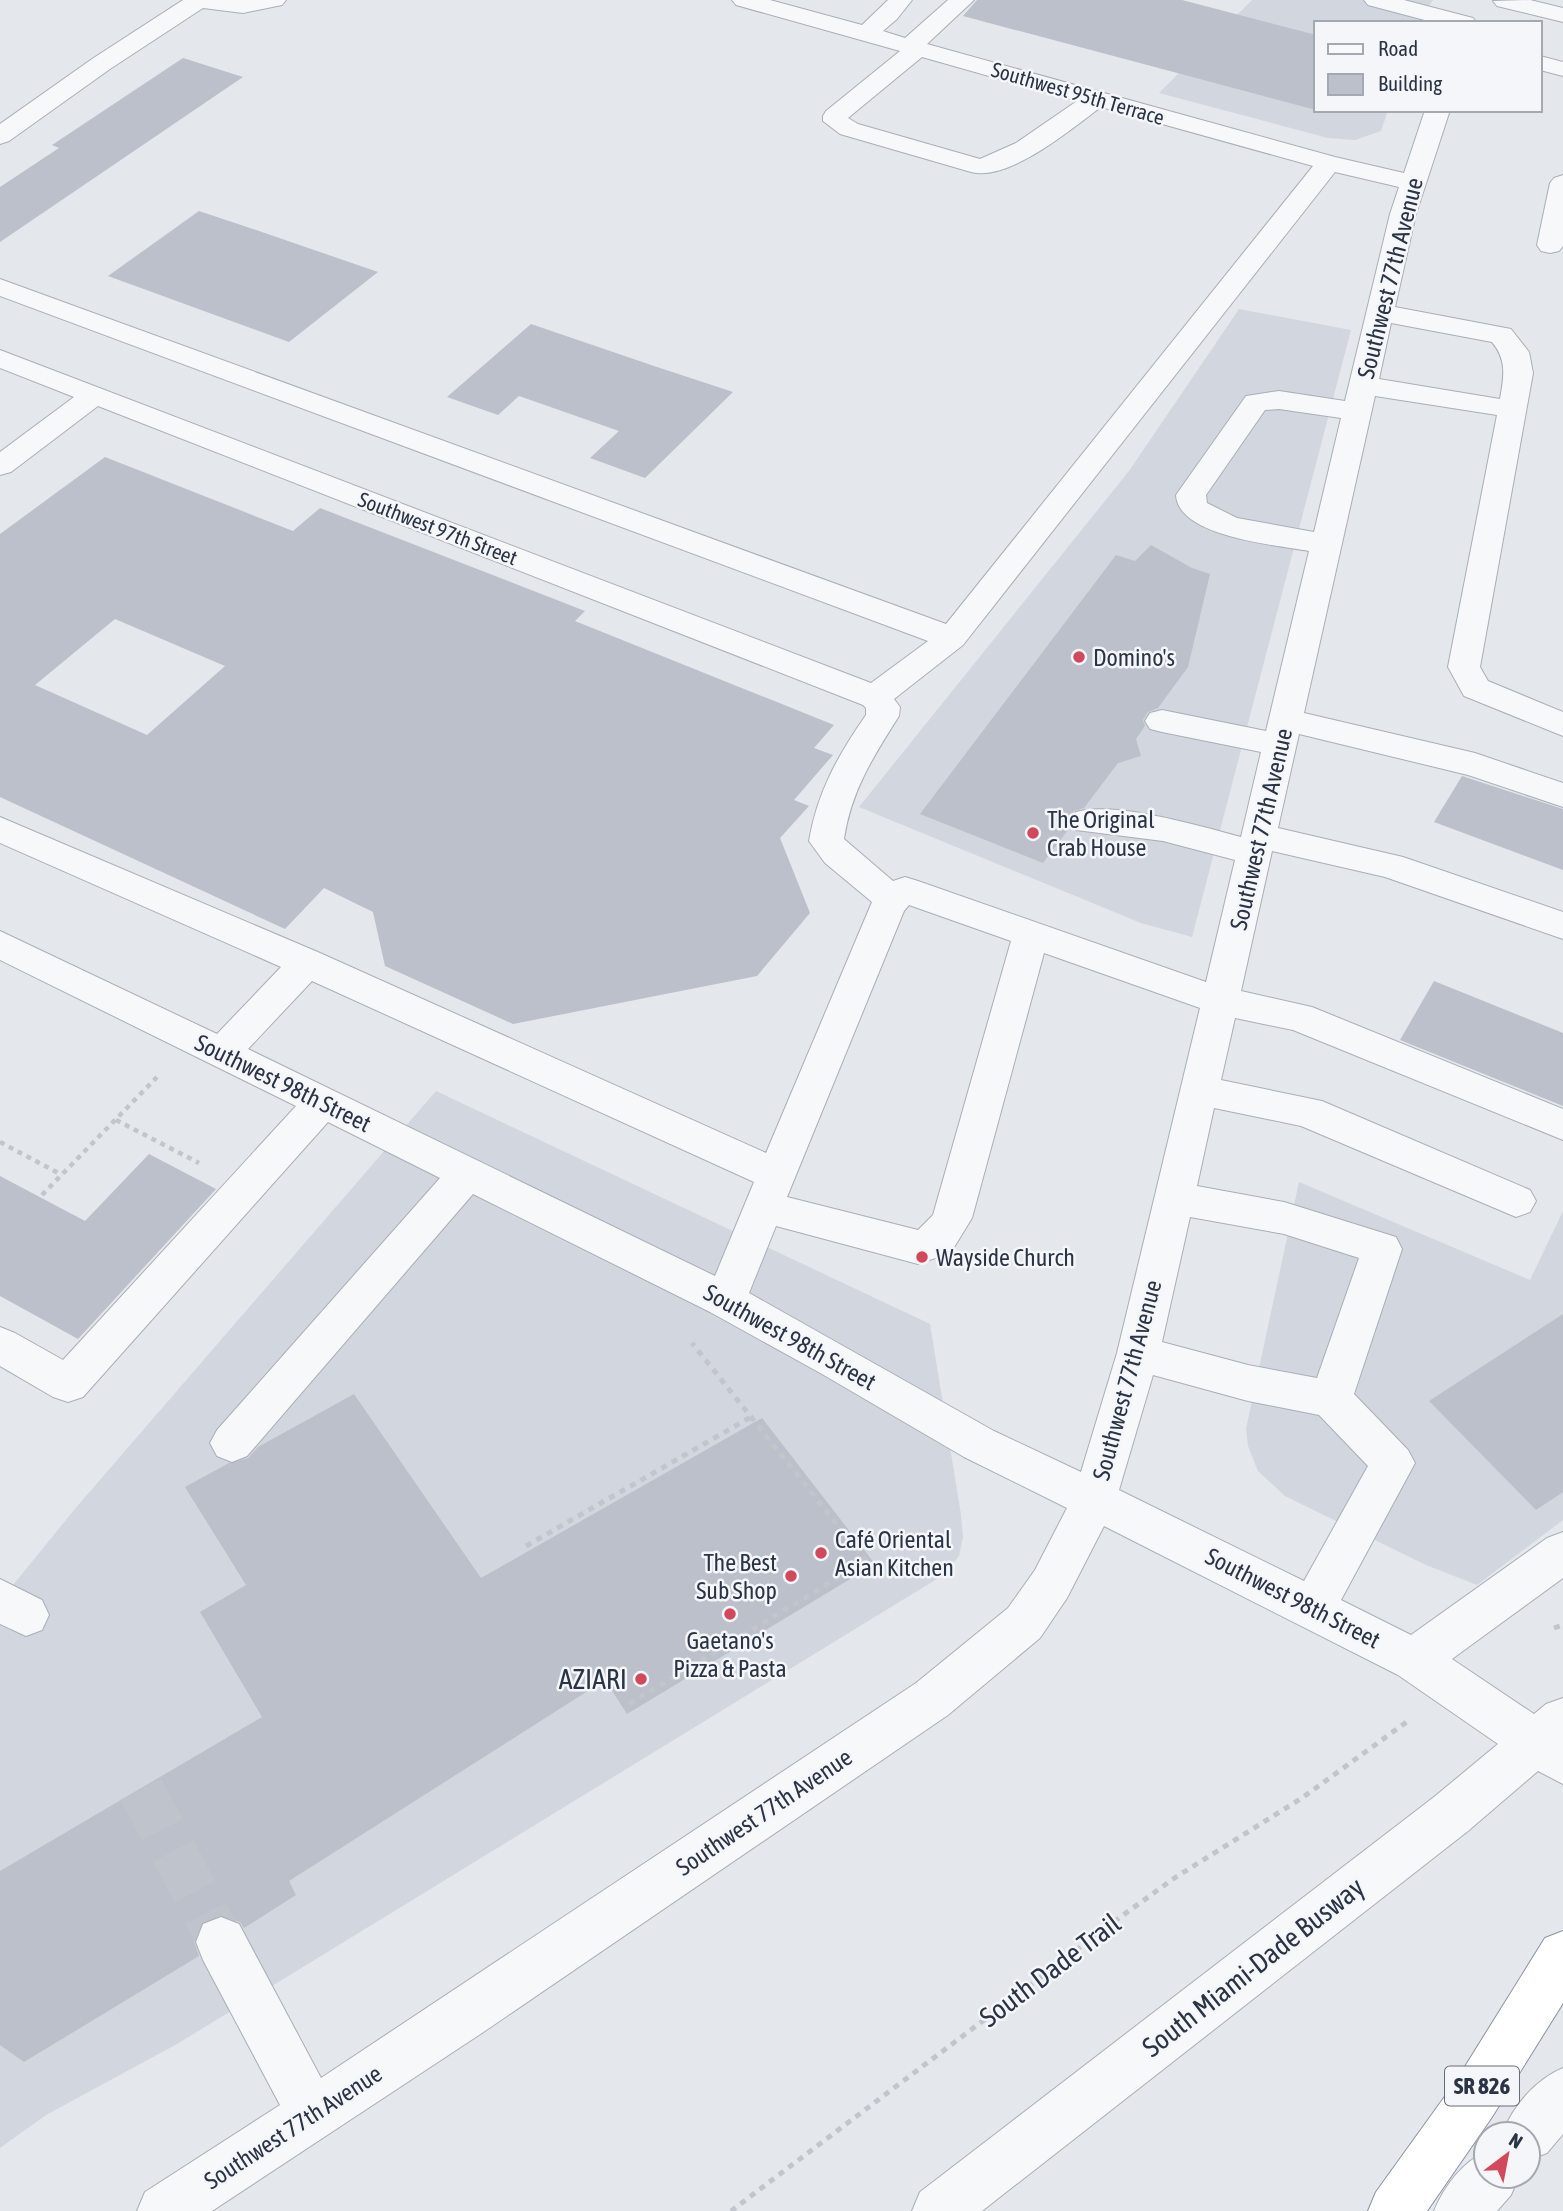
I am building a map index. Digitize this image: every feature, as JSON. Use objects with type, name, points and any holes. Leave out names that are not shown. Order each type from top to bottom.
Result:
[{"type":"highway","name":"SR 826","points":[[1395,2211],[1474,2099],[1563,1956]]},
{"type":"street","points":[[0,136],[101,64],[198,0],[228,5],[265,2]]},
{"type":"street","name":"Southwest 95th Terrace","points":[[744,0],[1329,163],[1413,183]]},
{"type":"street","points":[[866,33],[889,15],[900,0]]},
{"type":"street","points":[[962,0],[914,47],[835,116],[836,121],[849,129],[980,167],[989,166],[1028,145],[1097,98]]},
{"type":"street","points":[[1376,0],[1457,21]]},
{"type":"street","points":[[1502,6],[1563,15]]},
{"type":"street","points":[[1542,64],[1563,69]]},
{"type":"street","name":"Southwest 77th Avenue","points":[[164,2211],[313,2115],[932,1699],[1024,1623],[1051,1584],[1094,1500],[1138,1353],[1359,398],[1413,183],[1437,112]]},
{"type":"street","points":[[892,899],[837,854],[827,841],[830,813],[843,774],[882,716],[883,707],[875,697],[952,638],[1329,163]]},
{"type":"street","points":[[1550,245],[1563,183]]},
{"type":"street","points":[[0,287],[952,638]]},
{"type":"street","points":[[1380,313],[1500,335],[1515,352],[1519,373],[1464,667],[1476,688],[1563,725]]},
{"type":"street","name":"Southwest 97th Street","points":[[0,358],[875,697]]},
{"type":"street","points":[[0,466],[94,395]]},
{"type":"street","points":[[1325,544],[1219,523],[1198,512],[1191,504],[1191,495],[1256,402],[1359,398],[1511,409]]},
{"type":"street","points":[[1162,721],[1283,732],[1475,765],[1563,795]]},
{"type":"street","points":[[1088,821],[1163,829],[1391,866],[1563,926]]},
{"type":"street","points":[[0,829],[307,963],[770,1191],[918,1247],[930,1245],[943,1235],[952,1218],[1031,933]]},
{"type":"street","points":[[725,1300],[892,899],[905,890],[1220,1001],[1299,1017],[1563,1125]]},
{"type":"street","name":"Southwest 98th Street","points":[[0,944],[725,1300],[836,1360],[979,1444],[1313,1607],[1414,1660],[1553,1741]]},
{"type":"street","points":[[221,1053],[307,963]]},
{"type":"street","points":[[1199,1090],[1308,1112],[1516,1201]]},
{"type":"street","points":[[0,1345],[68,1384],[323,1102]]},
{"type":"street","points":[[232,1443],[468,1173]]},
{"type":"street","points":[[1173,1198],[1284,1217],[1382,1249],[1331,1399]]},
{"type":"street","points":[[1138,1353],[1248,1383],[1331,1399],[1393,1463],[1313,1607]]},
{"type":"street","points":[[1414,1660],[1563,1552]]},
{"type":"street","name":"South Miami-Dade Busway","points":[[939,2211],[1440,1822],[1553,1741]]},
{"type":"street","points":[[221,1942],[313,2115]]},
{"type":"street","points":[[1540,2120],[1563,2094]]},
{"type":"street","points":[[1461,2211],[1480,2190]]},
{"type":"path","points":[[42,1195],[158,1077]]},
{"type":"path","points":[[116,1120],[212,1169]]},
{"type":"path","points":[[0,1142],[62,1175]]},
{"type":"path","points":[[629,1704],[866,1561],[692,1343]]},
{"type":"path","points":[[526,1546],[751,1417]]},
{"type":"path","name":"South Dade Trail","points":[[731,2211],[1176,1877],[1302,1798],[1377,1741]]},
{"type":"shaded area","points":[[1252,0],[1433,0],[1418,21],[1314,21],[1314,112],[1387,112],[1381,131],[1355,140],[1328,138],[1159,93]]},
{"type":"shaded area","points":[[1239,309],[1351,330],[1192,937],[1141,923],[859,807],[1129,471]]},
{"type":"shaded area","points":[[436,1091],[930,1324],[961,1515],[963,1537],[959,1556],[945,1574],[177,2044],[46,2115],[0,2148],[0,1601],[74,1510]]},
{"type":"shaded area","points":[[1299,1182],[1530,1280],[1563,1211],[1563,1520],[1477,1585],[1426,1565],[1285,1496],[1258,1471],[1248,1446],[1246,1429]]},
{"type":"building","points":[[977,0],[1182,0],[1314,34],[1314,109],[963,16]]},
{"type":"building","points":[[183,58],[243,77],[0,242],[0,187],[59,148],[52,145]]},
{"type":"building","points":[[199,211],[378,272],[289,342],[108,276]]},
{"type":"building","points":[[531,324],[733,392],[645,478],[590,458],[619,431],[519,396],[498,415],[447,397]]},
{"type":"building","points":[[105,457],[293,531],[320,508],[585,611],[575,621],[834,725],[814,748],[833,755],[794,800],[809,806],[780,838],[810,913],[757,976],[513,1024],[385,966],[373,912],[324,888],[285,929],[0,797],[0,534]],"holes":[[[115,619],[225,666],[147,735],[35,685]]]},
{"type":"building","points":[[1151,545],[1192,568],[1210,574],[1188,667],[1158,708],[1148,712],[1143,720],[1145,726],[1136,739],[1141,756],[1118,763],[1084,808],[1074,811],[1069,820],[1071,826],[1043,863],[920,814],[1116,555],[1135,561]]},
{"type":"building","points":[[1462,776],[1563,809],[1563,870],[1434,822]]},
{"type":"building","points":[[1434,981],[1563,1033],[1563,1106],[1400,1040]]},
{"type":"building","points":[[149,1154],[216,1189],[78,1339],[0,1296],[0,1176],[85,1221]]},
{"type":"building","points":[[1563,1314],[1563,1492],[1536,1510],[1429,1401]]},
{"type":"building","points":[[354,1394],[481,1578],[762,1418],[875,1564],[627,1714],[605,1680],[289,1881],[296,1895],[244,1928],[240,1922],[222,1915],[202,1922],[194,1941],[199,1956],[24,2062],[0,2045],[0,1871],[262,1717],[200,1612],[246,1585],[185,1487],[229,1463],[248,1458],[258,1447]]},
{"type":"tunnel","points":[[141,1789],[221,1942]]},
{"type":"place","name":"Domino's","points":[[1079,657]]},
{"type":"place","name":"The Original Crab House","points":[[1033,833]]},
{"type":"place","name":"Wayside Church","points":[[922,1257]]},
{"type":"place","name":"Café Oriental Asian Kitchen","points":[[821,1553]]},
{"type":"place","name":"The Best Sub Shop","points":[[791,1576]]},
{"type":"place","name":"Gaetano's Pizza & Pasta","points":[[730,1614]]},
{"type":"place","name":"AZIARI","points":[[641,1679]]}]
